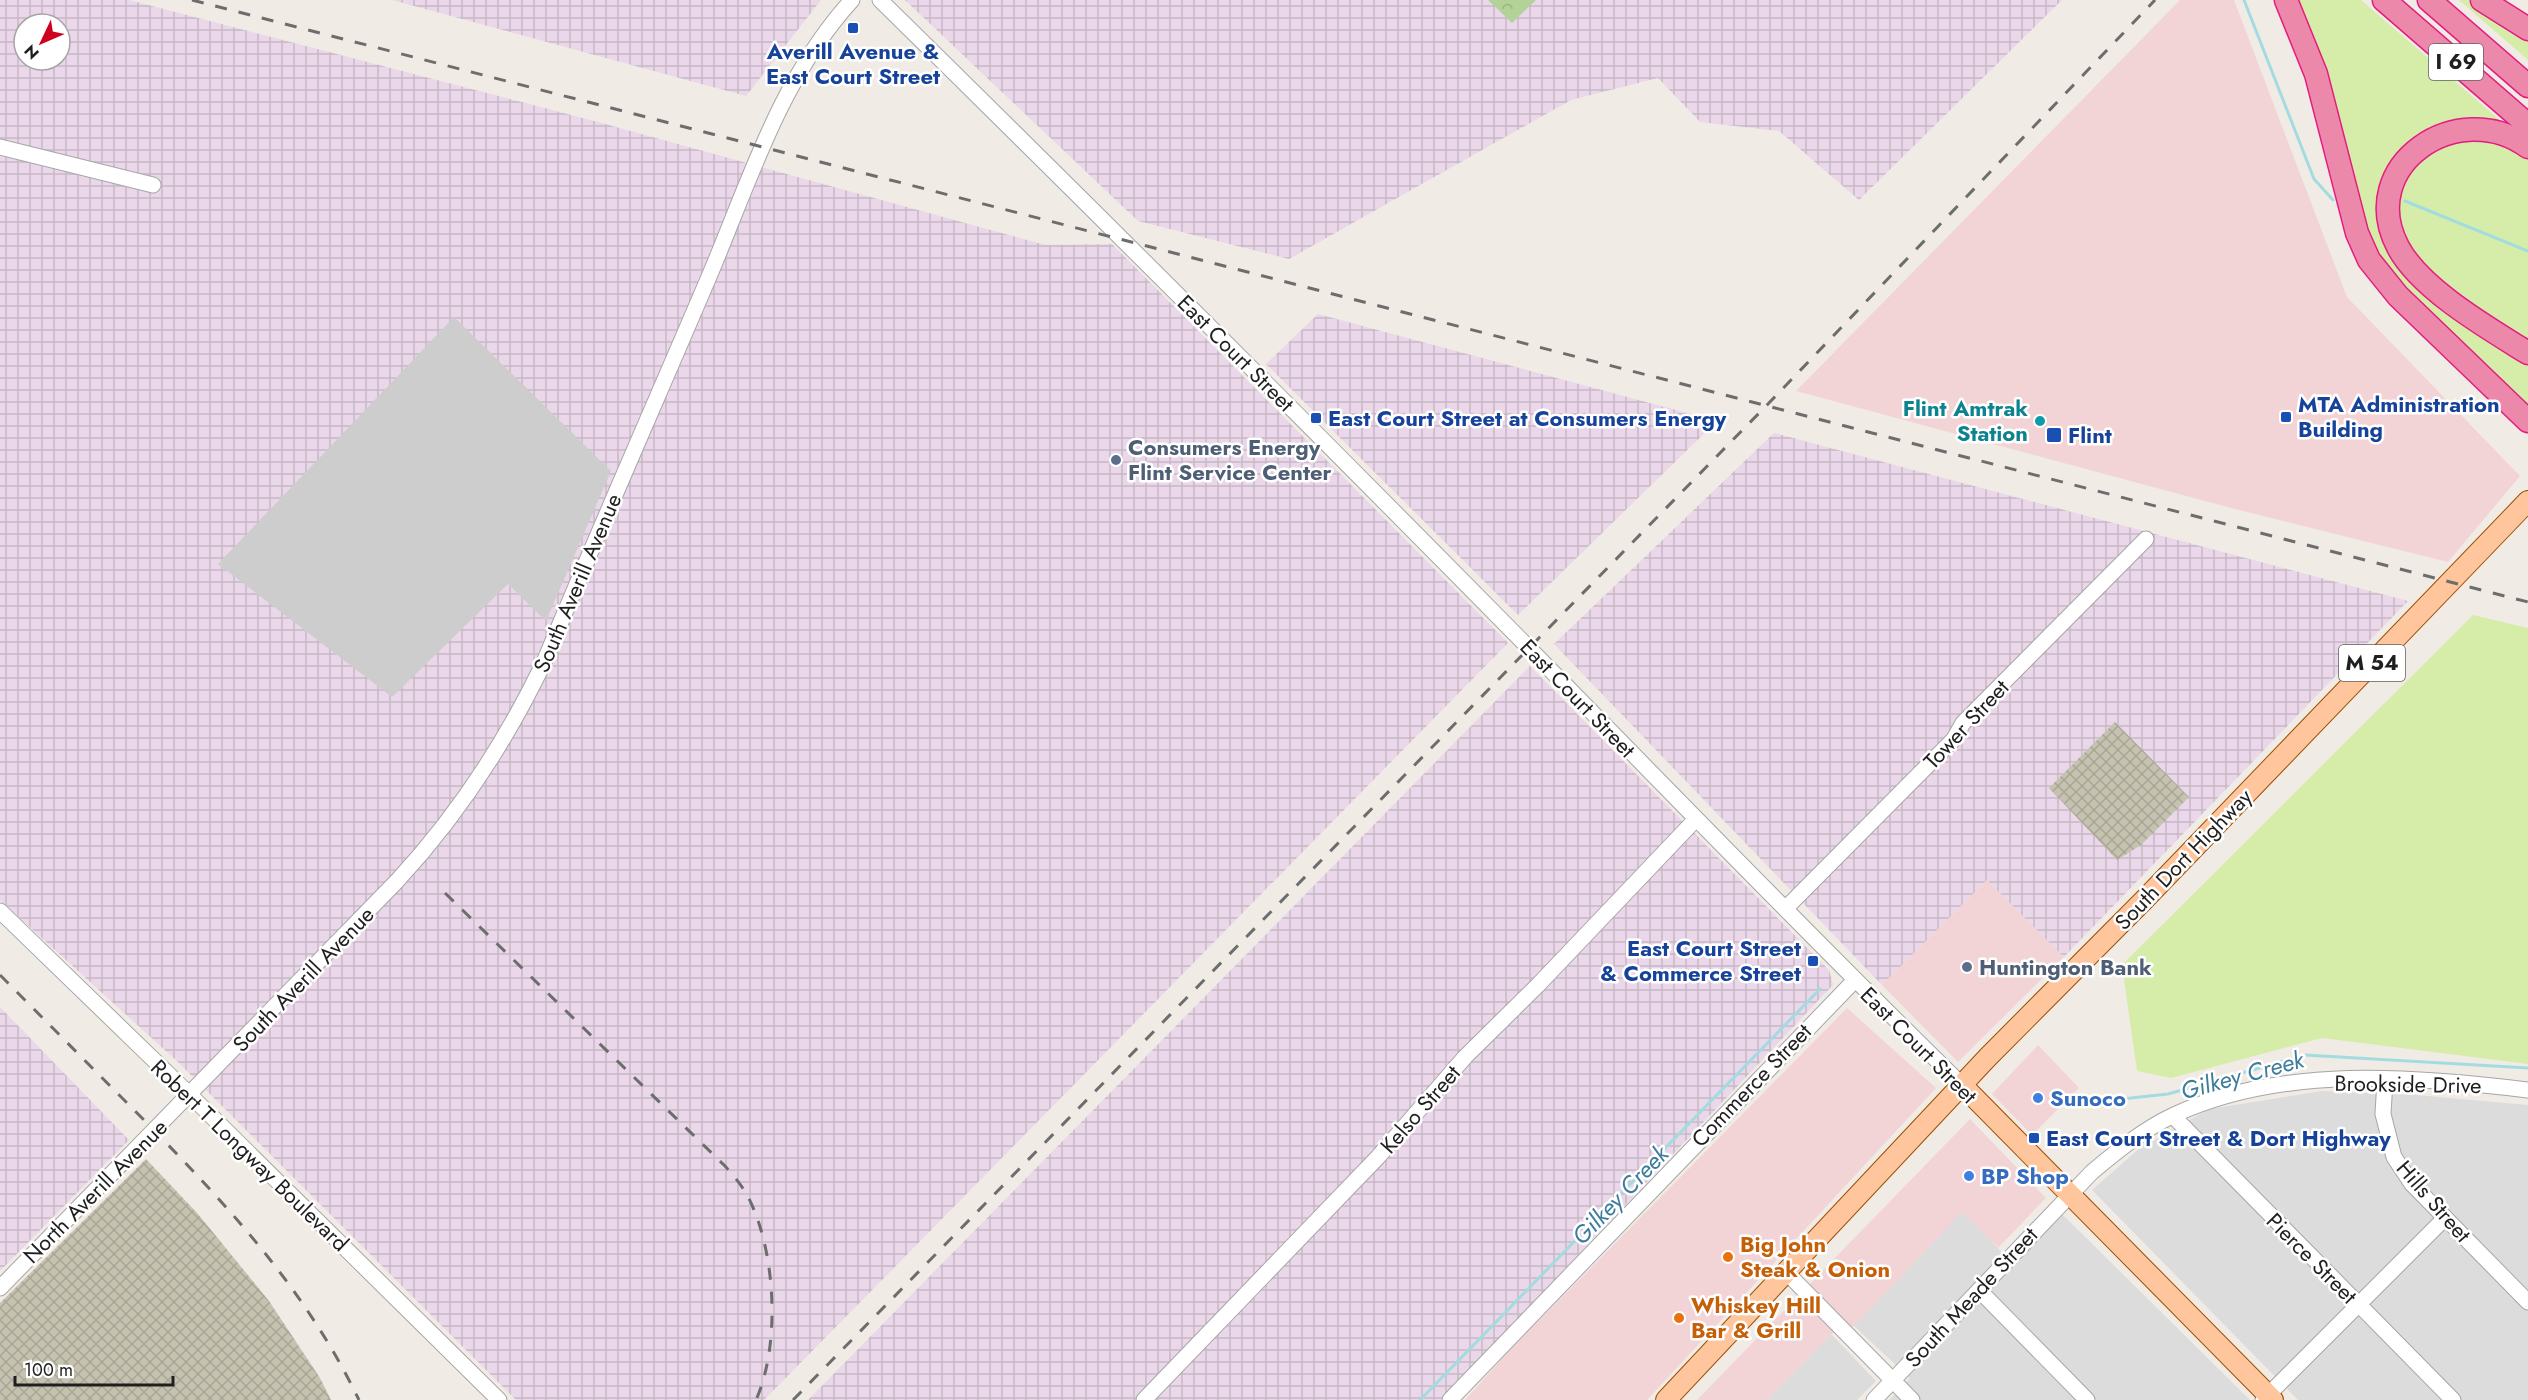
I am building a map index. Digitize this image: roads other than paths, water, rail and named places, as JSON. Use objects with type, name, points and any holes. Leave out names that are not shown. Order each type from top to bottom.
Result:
[{"type":"highway","points":[[2286,0],[2316,74],[2352,217],[2369,260],[2386,284],[2528,421]]},
{"type":"highway","name":"I 69","points":[[2384,0],[2528,125]]},
{"type":"highway","name":"I 69","points":[[2429,0],[2528,86]]},
{"type":"highway","points":[[2482,0],[2528,29]]},
{"type":"highway","points":[[2528,147],[2514,136],[2485,129],[2458,129],[2432,138],[2420,146],[2403,164],[2392,187],[2389,215],[2397,245],[2426,282],[2528,353]]},
{"type":"main road","name":"South Dort Highway","points":[[1666,1400],[1962,1085],[2528,501]]},
{"type":"main road","name":"East Court Street","points":[[1962,1085],[2268,1398]]},
{"type":"street","name":"South Averill Avenue","points":[[190,1095],[420,856],[458,810],[493,759],[524,705],[545,660],[711,270],[764,137],[813,49],[852,0]]},
{"type":"street","name":"East Court Street","points":[[880,0],[1066,182],[1530,648],[1855,980],[1962,1085]]},
{"type":"street","points":[[0,147],[153,185]]},
{"type":"street","name":"Tower Street","points":[[1786,908],[1954,739],[1963,723],[2146,539]]},
{"type":"street","name":"Kelso Street","points":[[1144,1400],[1378,1157],[1465,1057],[1538,985],[1696,819]]},
{"type":"street","name":"Robert T Longway Boulevard","points":[[0,911],[499,1400]]},
{"type":"street","name":"Commerce Street","points":[[1450,1400],[1855,980]]},
{"type":"street","name":"Brookside Drive","points":[[2069,1195],[2123,1146],[2173,1116],[2211,1101],[2246,1091],[2293,1084],[2385,1080],[2478,1084],[2528,1090]]},
{"type":"street","name":"Hills Street","points":[[2385,1080],[2383,1114],[2394,1157],[2412,1184],[2528,1302]]},
{"type":"street","name":"North Averill Avenue","points":[[0,1288],[190,1095]]},
{"type":"street","name":"Pierce Street","points":[[2173,1116],[2453,1400]]},
{"type":"street","name":"South Meade Street","points":[[1874,1400],[2069,1195]]},
{"type":"street","points":[[2268,1398],[2445,1218]]},
{"type":"street","points":[[1787,1273],[1912,1400]]},
{"type":"street","points":[[1979,1290],[2087,1400]]},
{"type":"waterway","points":[[2244,0],[2314,179],[2333,200]]},
{"type":"waterway","points":[[2405,201],[2528,251]]},
{"type":"waterway","name":"Gilkey Creek","points":[[1420,1400],[1820,989]]},
{"type":"waterway","name":"Gilkey Creek","points":[[2064,1099],[2094,1102],[2168,1094],[2305,1055],[2528,1068]]},
{"type":"railway","points":[[192,0],[2528,602]]},
{"type":"railway","points":[[793,1400],[1767,405],[2155,0]]},
{"type":"railway","points":[[445,893],[725,1166],[746,1193],[766,1249],[772,1302],[769,1354],[756,1400]]},
{"type":"railway","points":[[0,975],[141,1117],[204,1183],[262,1249],[314,1321],[338,1359],[359,1400]]},
{"type":"place","name":"Averill Avenue & East Court Street","points":[[853,28]]},
{"type":"place","name":"MTA Administration Building","points":[[2286,417]]},
{"type":"place","name":"East Court Street at Consumers Energy","points":[[1316,418]]},
{"type":"place","name":"Flint Amtrak Station","points":[[2040,421]]},
{"type":"place","name":"Flint","points":[[2054,435]]},
{"type":"place","name":"Consumers Energy Flint Service Center","points":[[1116,460]]},
{"type":"place","name":"East Court Street & Commerce Street","points":[[1813,961]]},
{"type":"place","name":"Huntington Bank","points":[[1967,967]]},
{"type":"place","name":"Sunoco","points":[[2038,1098]]},
{"type":"place","name":"East Court Street & Dort Highway","points":[[2034,1138]]},
{"type":"place","name":"BP Shop","points":[[1969,1176]]},
{"type":"place","name":"Big John Steak & Onion","points":[[1728,1257]]},
{"type":"place","name":"Whiskey Hill Bar & Grill","points":[[1679,1318]]}]
